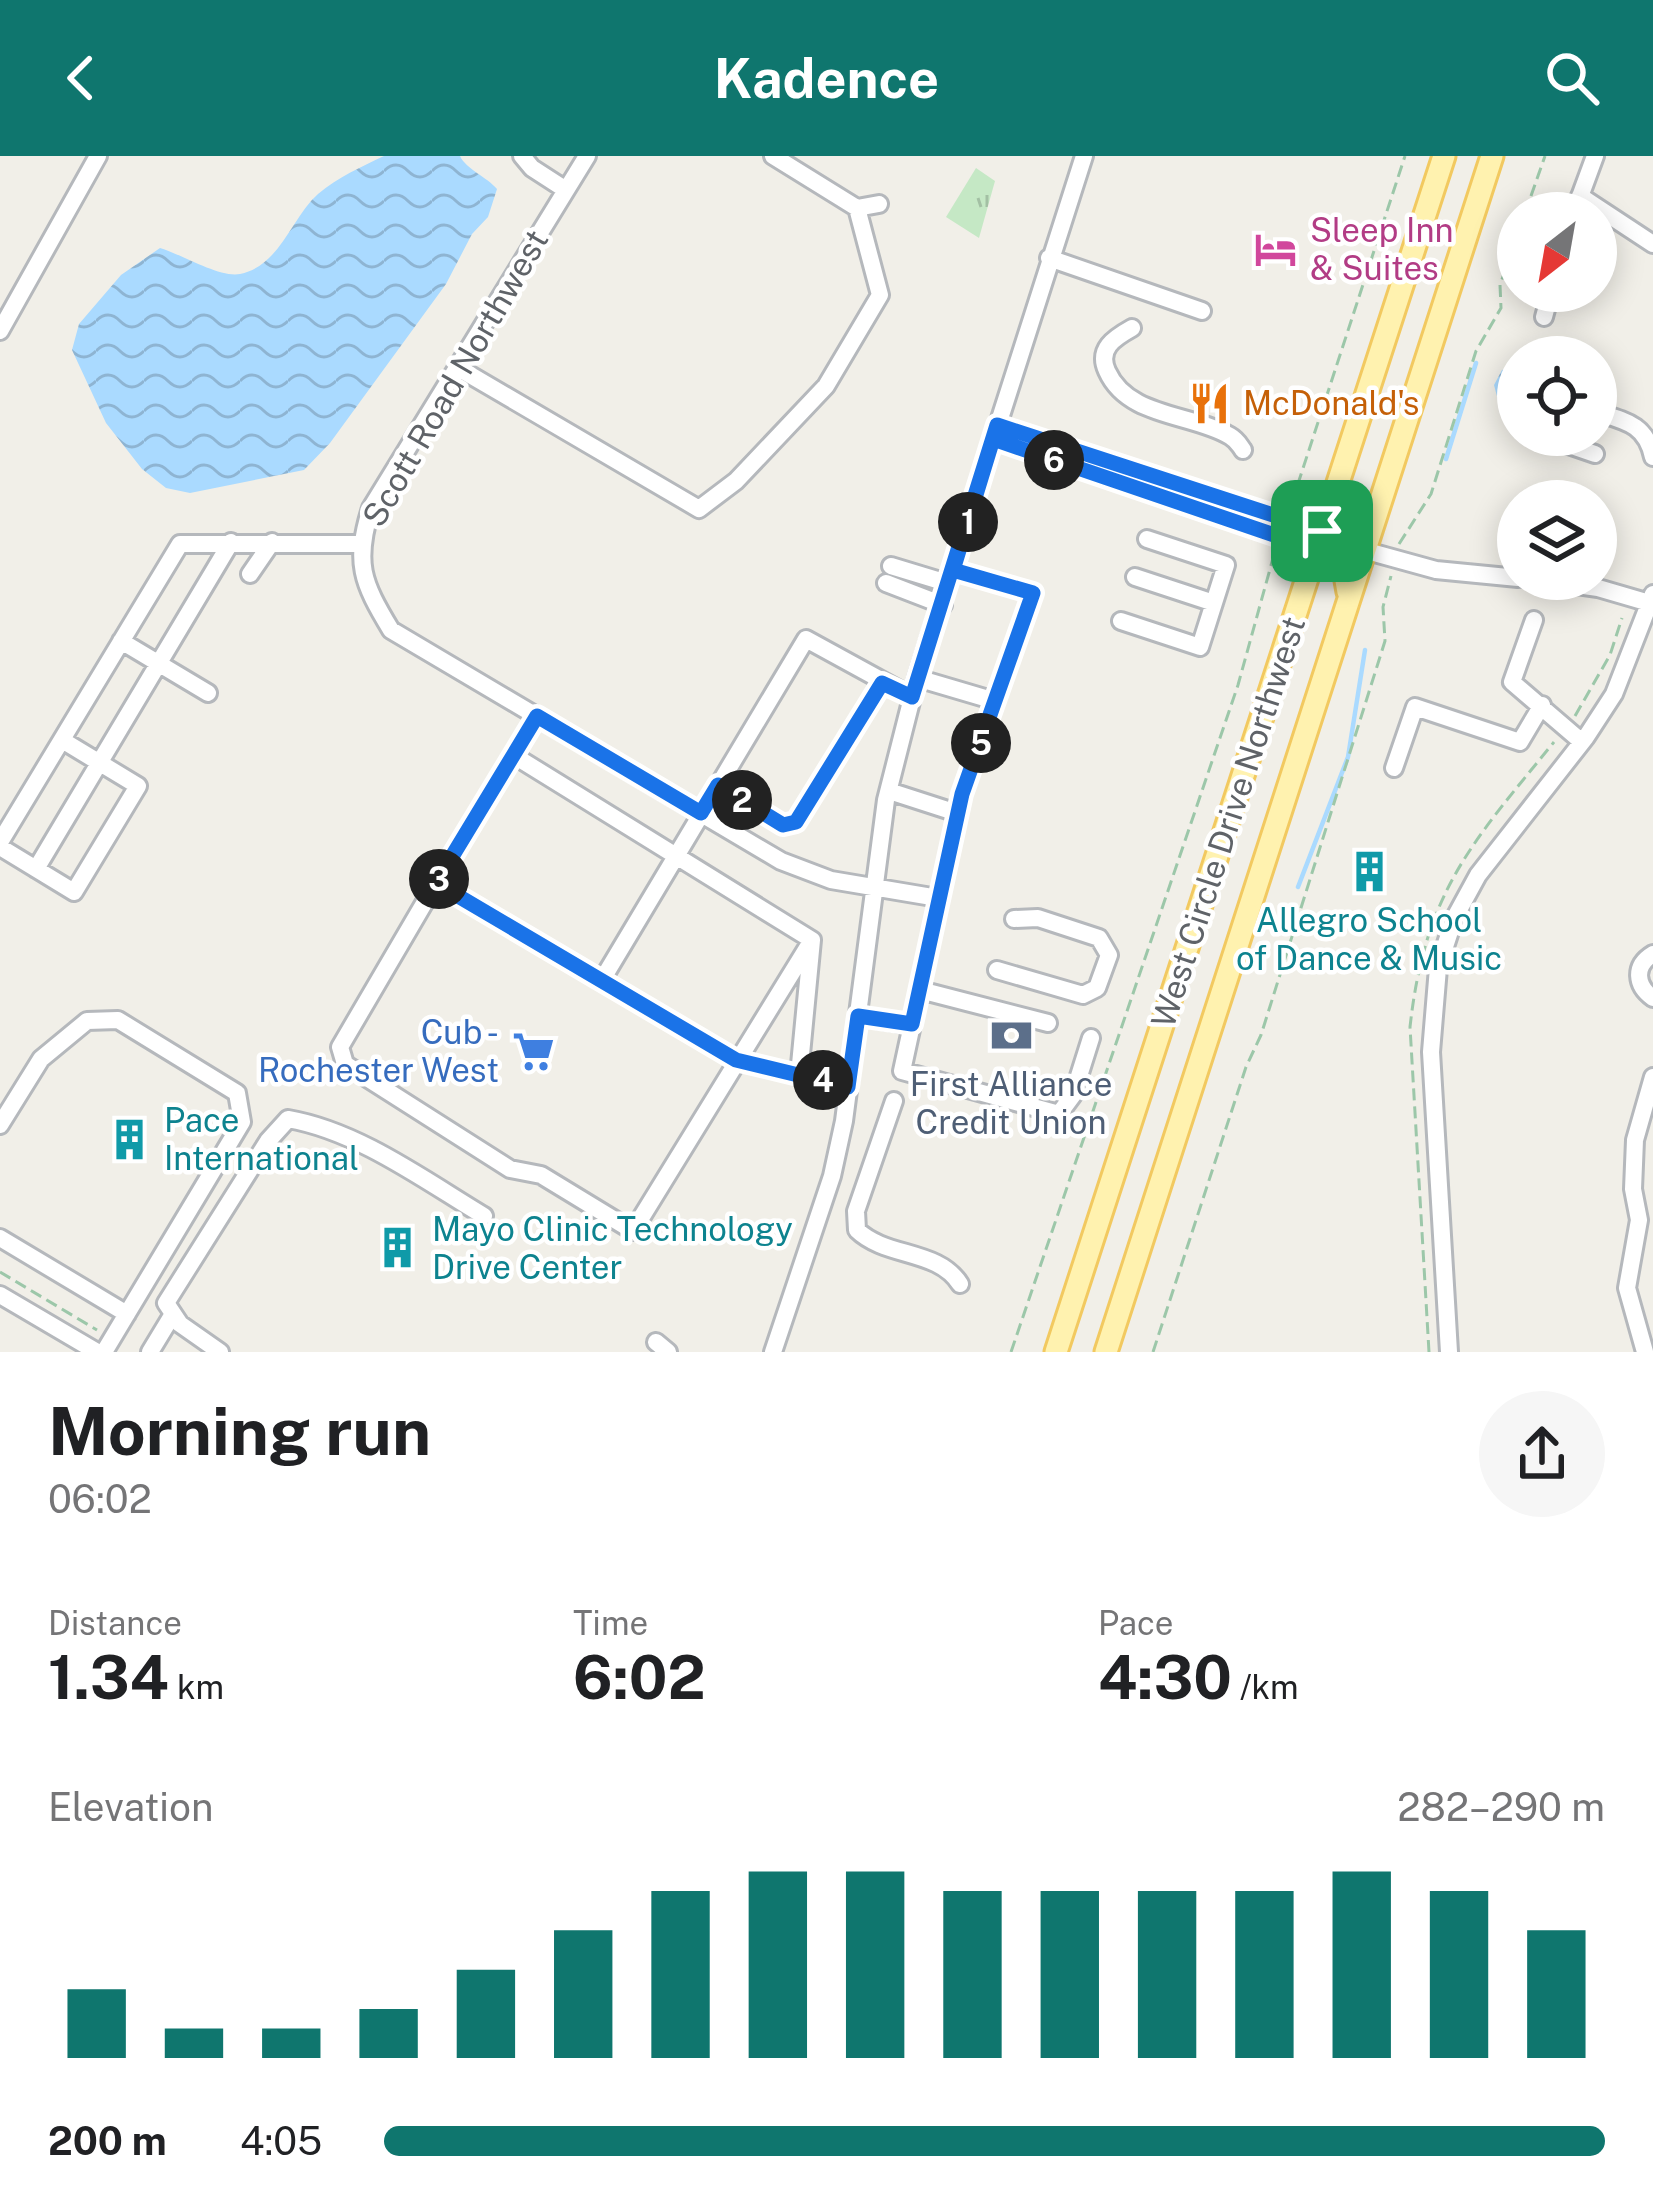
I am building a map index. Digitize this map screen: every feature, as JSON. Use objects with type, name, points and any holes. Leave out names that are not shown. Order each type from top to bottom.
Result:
[{"type":"main road","name":"West Circle Drive Northwest","points":[[1057,1352],[1444,156]]},
{"type":"main road","name":"West Circle Drive Northwest","points":[[1106,1352],[1492,156]]},
{"type":"main road","points":[[1322,531],[1333,537],[1344,557],[1349,605]]},
{"type":"street","points":[[0,331],[98,156]]},
{"type":"street","points":[[521,156],[532,169],[566,190]]},
{"type":"street","name":"Scott Road Northwest","points":[[587,156],[371,508],[360,559],[366,588],[392,630],[801,870],[872,889],[938,898]]},
{"type":"street","points":[[773,156],[857,208],[879,204]]},
{"type":"street","points":[[773,1352],[832,1176],[858,1016],[872,889],[912,697],[1084,156]]},
{"type":"street","points":[[1582,192],[1595,156]]},
{"type":"street","points":[[460,369],[699,509],[736,481],[826,386],[880,295],[857,208]]},
{"type":"street","points":[[1617,225],[1653,244]]},
{"type":"street","points":[[1049,258],[1202,311]]},
{"type":"street","points":[[1544,316],[1545,312]]},
{"type":"street","points":[[1132,328],[1109,343],[1103,353],[1112,380],[1131,400],[1229,436],[1243,450]]},
{"type":"street","points":[[1617,420],[1642,430],[1653,457]]},
{"type":"street","points":[[995,432],[1283,528],[1322,531]]},
{"type":"street","points":[[1283,528],[1312,561]]},
{"type":"street","points":[[1121,622],[1200,647],[1226,565],[1147,539]]},
{"type":"street","points":[[36,869],[231,542]]},
{"type":"street","points":[[250,574],[272,542]]},
{"type":"street","points":[[62,740],[138,786],[74,892],[0,845],[62,740],[180,544],[362,544]]},
{"type":"street","points":[[1367,551],[1467,575],[1497,577]]},
{"type":"street","points":[[889,573],[947,587],[1033,593],[957,813],[902,1071],[1059,1114],[1066,1109],[1091,1038]]},
{"type":"street","points":[[1135,578],[1214,603]]},
{"type":"street","points":[[1449,1352],[1431,1052],[1438,968],[1454,920],[1478,875],[1614,694],[1652,601],[1617,593]]},
{"type":"street","points":[[1534,620],[1512,682],[1582,742]]},
{"type":"street","points":[[602,980],[806,639],[912,697]]},
{"type":"street","points":[[122,641],[208,694]]},
{"type":"street","points":[[917,678],[995,701]]},
{"type":"street","points":[[718,785],[783,825],[796,822],[882,683]]},
{"type":"street","points":[[1394,768],[1414,707],[1520,742],[1542,705]]},
{"type":"street","points":[[537,716],[340,1047],[345,1064],[510,1169],[542,1175],[633,1231],[812,940]]},
{"type":"street","points":[[513,755],[812,940]]},
{"type":"street","points":[[889,791],[957,813]]},
{"type":"street","points":[[436,883],[736,1060],[848,1087]]},
{"type":"street","points":[[997,970],[1083,995],[1096,988],[1105,968],[1108,949],[1099,938],[1039,918],[1014,919]]},
{"type":"street","points":[[799,1075],[812,940]]},
{"type":"street","points":[[1653,954],[1639,974],[1640,984],[1653,998]]},
{"type":"street","points":[[920,990],[1048,1023]]},
{"type":"street","points":[[858,1016],[912,1024]]},
{"type":"street","points":[[0,1125],[41,1059],[87,1021],[118,1020],[237,1093],[242,1123],[104,1348],[0,1294]]},
{"type":"street","points":[[1645,1352],[1627,1288],[1639,1220],[1632,1165],[1635,1140],[1653,1077]]},
{"type":"street","points":[[894,1101],[856,1211],[857,1230],[871,1241],[946,1266],[960,1284]]},
{"type":"street","points":[[220,1352],[180,1324],[166,1303],[268,1141],[288,1119],[314,1124],[399,1165],[484,1216]]},
{"type":"street","points":[[1639,1220],[1653,1241]]},
{"type":"street","points":[[0,1238],[127,1314]]},
{"type":"street","points":[[1632,1312],[1653,1310]]},
{"type":"street","points":[[150,1352],[173,1314]]},
{"type":"path","points":[[1011,1352],[1238,685],[1283,528],[1405,156]]},
{"type":"path","points":[[1533,192],[1545,156]]},
{"type":"path","points":[[1153,1352],[1246,1067],[1261,1035],[1385,641],[1383,607],[1401,537],[1431,494],[1476,351],[1499,312]]},
{"type":"path","points":[[1429,1352],[1410,1027],[1414,986],[1429,926],[1457,867],[1596,684],[1622,617]]},
{"type":"path","points":[[0,1272],[104,1348]]},
{"type":"green space","points":[[976,168],[995,181],[979,238],[946,217]]},
{"type":"water","points":[[384,156],[460,156],[497,189],[488,217],[472,234],[446,284],[330,443],[304,470],[190,493],[166,488],[142,469],[106,423],[72,350],[79,324],[121,275],[160,248],[222,273],[254,269],[276,251],[318,194]]},
{"type":"waterway","points":[[1446,459],[1476,363]]},
{"type":"waterway","points":[[1298,887],[1348,757],[1365,650]]},
{"type":"place","name":"Sleep Inn & Suites","points":[[1276,249]]},
{"type":"place","name":"McDonald's","points":[[1209,403]]},
{"type":"place","name":"Allegro School of Dance & Music","points":[[1369,872]]},
{"type":"place","name":"First Alliance Credit Union","points":[[1011,1036]]},
{"type":"place","name":"Cub - Rochester West","points":[[533,1051]]},
{"type":"place","name":"Pace International","points":[[130,1139]]},
{"type":"place","name":"Mayo Clinic Technology Drive Center","points":[[398,1248]]},
{"type":"route","points":[[997,425],[1322,531],[1312,561],[1280,537],[993,439],[953,570],[1033,593],[962,794],[912,1024],[858,1016],[848,1087],[736,1060],[436,883],[537,716],[701,813],[718,785],[783,825],[796,822],[882,683],[912,697],[997,425]]}]
